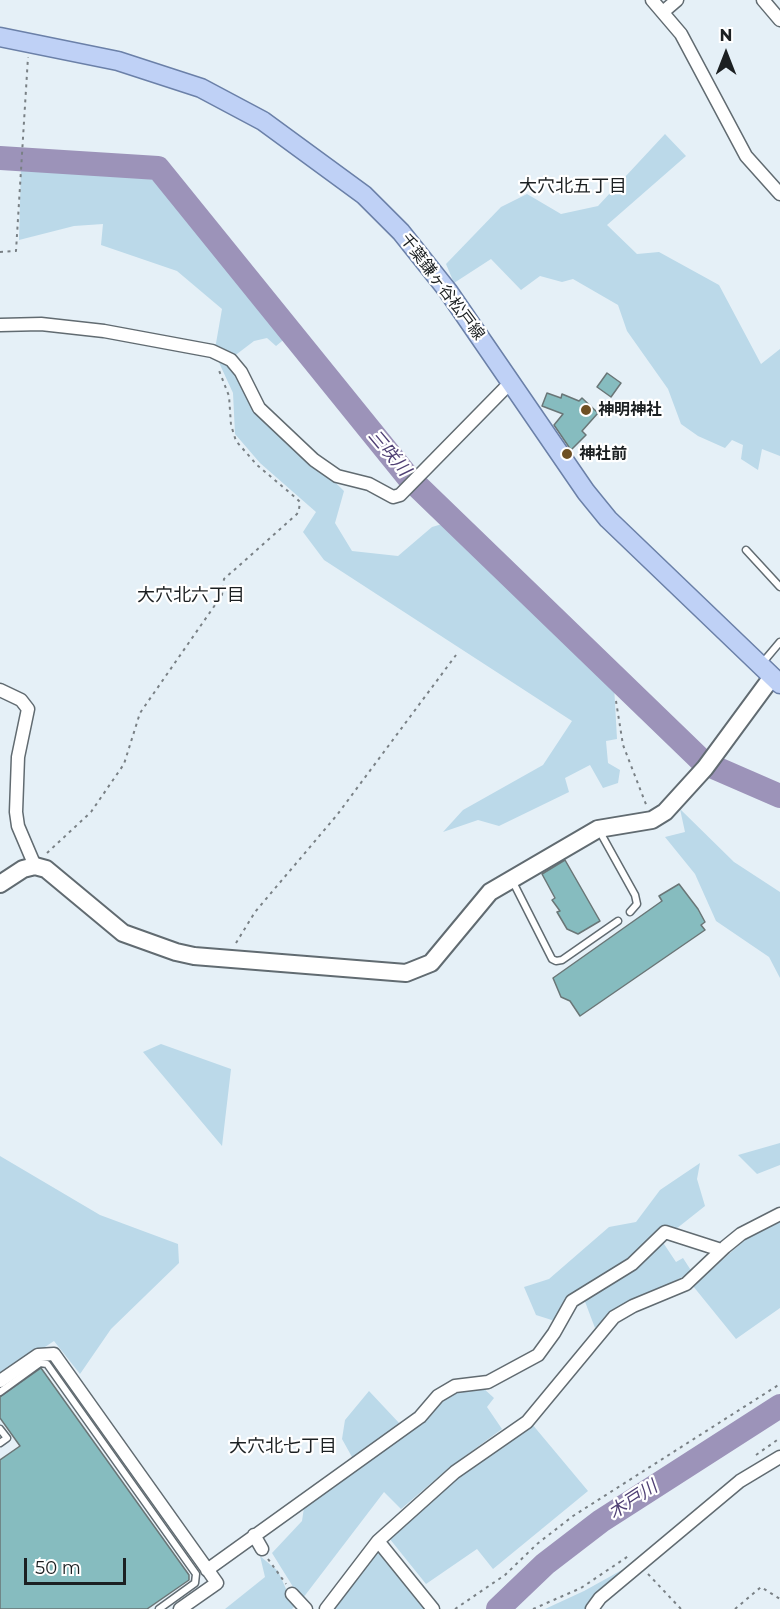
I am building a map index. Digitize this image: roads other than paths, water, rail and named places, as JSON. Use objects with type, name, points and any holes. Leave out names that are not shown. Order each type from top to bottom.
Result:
[{"type":"main road","name":"千葉鎌ヶ谷松戸線","points":[[0,37],[127,63],[201,88],[245,110],[299,145],[364,195],[401,232],[448,291],[586,492],[608,519],[772,674]]},
{"type":"street","points":[[652,0],[681,34],[746,156],[780,194]]},
{"type":"street","points":[[663,12],[677,0]]},
{"type":"street","points":[[763,0],[780,20]]},
{"type":"street","points":[[0,325],[41,324],[104,331],[212,351],[231,360],[241,372],[259,408],[326,469],[337,476],[369,484],[393,497],[400,495],[511,382]]},
{"type":"street","points":[[0,884],[23,869],[35,866],[46,868],[123,933],[176,952],[226,959],[406,973],[431,963],[478,903],[490,892],[598,829],[652,820],[664,812],[705,768],[772,674]]},
{"type":"street","points":[[0,690],[21,700],[28,709],[18,757],[16,812],[18,826],[35,866]]},
{"type":"street","points":[[326,1609],[378,1541],[455,1472],[526,1422],[614,1317],[633,1306],[686,1284],[741,1234],[780,1214]]},
{"type":"street","points":[[207,1570],[420,1417],[438,1396],[455,1386],[488,1382],[538,1355],[554,1333],[572,1301],[632,1264],[665,1232],[721,1250]]},
{"type":"street","points":[[0,1382],[38,1355],[54,1354],[217,1583],[180,1609]]},
{"type":"street","points":[[592,1609],[600,1598],[740,1481],[780,1457]]},
{"type":"street","points":[[254,1535],[262,1549]]},
{"type":"street","points":[[378,1541],[433,1609]]},
{"type":"street","points":[[292,1594],[306,1609]]},
{"type":"lane","points":[[746,550],[780,587]]},
{"type":"lane","points":[[772,674],[780,642]]},
{"type":"lane","points":[[598,829],[635,895],[637,904],[630,912]]},
{"type":"lane","points":[[511,879],[552,959],[556,961],[562,960],[618,921]]},
{"type":"lane","points":[[0,1392],[40,1364],[46,1364],[196,1574],[195,1583],[159,1609]]},
{"type":"lane","points":[[0,1429],[7,1438],[0,1443]]},
{"type":"waterway","name":"三咲川","points":[[0,158],[158,168],[408,477],[704,763],[780,796]]},
{"type":"waterway","name":"木戸川","points":[[498,1609],[545,1564],[601,1521],[780,1406]]},
{"type":"place","name":"神明神社","points":[[586,410]]},
{"type":"place","name":"神社前","points":[[567,454]]},
{"type":"district","name":"大穴北五丁目","points":[[573,187]]},
{"type":"district","name":"大穴北六丁目","points":[[191,596]]},
{"type":"district","name":"大穴北七丁目","points":[[283,1447]]}]
